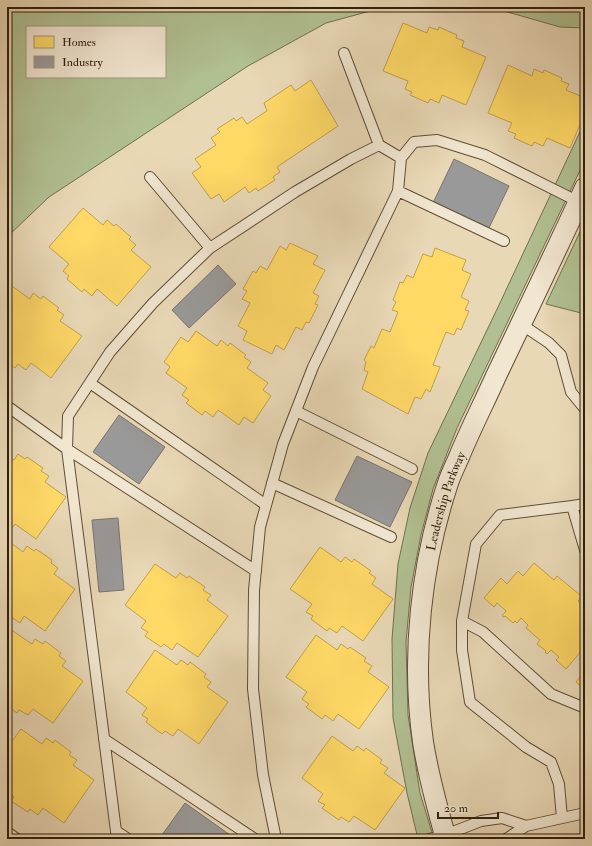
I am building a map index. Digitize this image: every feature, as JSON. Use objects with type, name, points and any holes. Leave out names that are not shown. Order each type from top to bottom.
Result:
[{"type":"street","name":"Leadership Parkway","points":[[440,838],[423,741],[419,702],[418,658],[421,608],[425,578],[436,523],[448,482],[468,436],[582,195]]},
{"type":"lane","points":[[344,53],[379,145],[401,158]]},
{"type":"lane","points":[[276,839],[263,775],[253,689],[254,590],[260,527],[283,444],[313,367],[398,191],[401,158],[414,142],[437,140],[485,155],[582,195]]},
{"type":"lane","points":[[128,839],[116,835],[67,449],[68,416],[110,352],[153,303],[210,248],[295,192],[351,159],[379,145]]},
{"type":"lane","points":[[150,177],[210,248]]},
{"type":"lane","points":[[398,191],[504,242]]},
{"type":"lane","points":[[520,324],[549,343],[561,356],[571,392],[585,409]]},
{"type":"lane","points":[[90,383],[266,505]]},
{"type":"lane","points":[[7,406],[67,449],[256,571]]},
{"type":"lane","points":[[296,411],[412,469]]},
{"type":"lane","points":[[272,483],[391,537]]},
{"type":"lane","points":[[562,818],[559,784],[551,762],[526,747],[470,702],[462,650],[462,621],[476,544],[500,514],[585,504]]},
{"type":"lane","points":[[572,506],[585,550]]},
{"type":"lane","points":[[462,621],[483,632],[551,694],[585,708]]},
{"type":"lane","points":[[104,739],[255,839]]},
{"type":"lane","points":[[506,839],[526,826],[585,813]]},
{"type":"lane","points":[[440,838],[481,821],[502,818],[526,826]]},
{"type":"lane","points":[[7,832],[16,839]]},
{"type":"green space","points":[[7,7],[385,7],[326,23],[248,66],[49,197],[7,237]]},
{"type":"green space","points":[[490,7],[585,7],[585,28],[560,27]]},
{"type":"green space","points":[[585,121],[585,160],[457,428],[433,489],[421,535],[411,587],[406,642],[408,715],[420,793],[434,839],[418,839],[407,793],[393,718],[392,639],[398,564],[410,508],[428,453]]},
{"type":"green space","points":[[585,221],[585,314],[546,304]]},
{"type":"building: Homes","points":[[403,23],[427,33],[429,27],[438,30],[439,27],[457,35],[456,38],[464,41],[462,47],[486,57],[466,105],[442,95],[439,103],[430,99],[428,103],[410,95],[412,92],[405,89],[408,81],[383,71]]},
{"type":"building: Homes","points":[[508,65],[532,76],[534,69],[543,73],[544,70],[562,78],[561,81],[569,84],[566,90],[585,98],[585,113],[570,148],[547,138],[543,146],[534,142],[532,146],[514,138],[516,134],[508,131],[512,123],[488,113]]},
{"type":"building: Homes","points":[[311,80],[338,126],[277,167],[280,172],[273,177],[275,180],[258,191],[256,188],[249,193],[245,187],[224,202],[219,194],[211,199],[192,173],[201,167],[195,159],[216,145],[211,138],[220,132],[217,129],[234,118],[236,121],[242,117],[247,124],[267,111],[264,103],[291,85],[295,91]]},
{"type":"building: Homes","points":[[83,208],[103,225],[107,220],[114,226],[116,224],[131,237],[129,239],[136,245],[131,250],[151,267],[117,306],[97,289],[92,296],[84,289],[82,292],[67,279],[69,276],[63,271],[69,264],[49,247]]},
{"type":"building: Homes","points":[[290,243],[318,256],[313,264],[325,270],[313,293],[319,296],[315,304],[318,305],[309,323],[306,322],[302,330],[296,327],[284,350],[276,345],[272,354],[243,340],[247,331],[238,326],[250,303],[242,299],[247,291],[243,289],[253,271],[256,273],[260,266],[267,270],[280,246],[286,250]]},
{"type":"building: Homes","points":[[435,248],[466,260],[462,270],[471,274],[461,297],[469,301],[465,310],[469,311],[461,330],[457,328],[454,335],[446,332],[433,365],[440,367],[430,392],[426,389],[421,399],[415,397],[408,414],[362,389],[368,372],[364,370],[366,362],[364,360],[371,346],[374,348],[382,329],[390,332],[398,312],[392,310],[396,302],[393,300],[400,282],[403,283],[407,275],[413,278],[423,254],[432,257]]},
{"type":"building: Homes","points":[[9,284],[30,299],[33,293],[41,299],[43,296],[59,308],[57,310],[64,315],[60,321],[82,336],[51,378],[31,363],[26,370],[18,364],[15,368],[7,362],[7,286]]},
{"type":"building: Homes","points":[[196,331],[217,346],[221,340],[228,346],[230,343],[246,355],[244,357],[251,362],[247,368],[268,383],[263,390],[271,396],[253,423],[244,417],[239,425],[218,410],[213,417],[205,411],[202,415],[186,403],[189,400],[182,395],[187,388],[166,373],[170,367],[164,362],[181,337],[188,342]]},
{"type":"building: Homes","points":[[18,454],[25,459],[27,457],[43,468],[41,471],[49,476],[45,482],[66,497],[36,539],[15,524],[10,531],[7,529],[7,455],[14,460]]},
{"type":"building: Homes","points":[[7,540],[23,552],[27,546],[34,551],[36,549],[52,560],[51,563],[58,568],[54,574],[75,589],[45,631],[24,616],[20,623],[11,617],[9,620],[7,619]]},
{"type":"building: Homes","points":[[320,547],[341,562],[345,557],[352,562],[354,559],[371,571],[369,573],[376,578],[372,584],[393,599],[363,641],[342,626],[337,633],[329,628],[327,631],[311,619],[313,616],[306,612],[312,604],[290,589]]},
{"type":"building: Homes","points":[[534,563],[554,580],[557,576],[580,595],[581,597],[578,601],[585,607],[585,641],[580,647],[583,649],[566,669],[556,660],[559,657],[551,650],[547,654],[545,652],[546,651],[537,644],[540,640],[526,628],[528,625],[521,618],[517,623],[515,621],[513,623],[505,616],[502,616],[506,611],[497,603],[494,607],[484,598],[501,578],[507,584],[518,571],[523,576]]},
{"type":"building: Homes","points":[[155,564],[176,578],[180,573],[187,578],[189,576],[205,587],[203,590],[211,595],[207,600],[228,616],[198,657],[177,643],[172,650],[164,644],[161,647],[145,636],[148,632],[141,628],[146,621],[125,605]]},
{"type":"building: Homes","points":[[10,629],[32,644],[35,639],[43,644],[45,641],[61,653],[59,656],[66,661],[62,666],[83,681],[53,723],[33,709],[28,715],[19,710],[17,713],[7,706],[7,634]]},
{"type":"building: Homes","points":[[316,635],[337,650],[341,644],[348,649],[350,647],[366,658],[364,661],[372,666],[368,672],[389,687],[359,729],[338,714],[333,721],[325,715],[322,719],[306,707],[309,704],[302,699],[307,692],[286,677]]},
{"type":"building: Homes","points":[[155,650],[177,665],[181,660],[188,665],[190,662],[206,674],[204,677],[211,682],[207,687],[228,702],[199,744],[178,729],[173,736],[165,731],[162,734],[146,722],[148,719],[142,715],[147,708],[126,692]]},
{"type":"building: Homes","points":[[585,671],[585,690],[576,682]]},
{"type":"building: Homes","points":[[21,729],[42,744],[46,738],[53,743],[55,740],[71,752],[69,755],[77,760],[73,765],[94,780],[64,823],[43,808],[38,815],[30,809],[28,812],[11,801],[14,797],[7,793],[12,786],[7,782],[7,748]]},
{"type":"building: Homes","points":[[332,736],[353,751],[357,746],[364,751],[366,748],[382,760],[380,763],[388,768],[384,773],[405,788],[375,830],[354,816],[349,822],[341,817],[339,820],[322,808],[325,805],[318,801],[323,794],[302,778]]},
{"type":"building: Industry","points":[[454,159],[509,186],[488,230],[433,203]]},
{"type":"building: Industry","points":[[218,265],[236,284],[189,328],[172,310]]},
{"type":"building: Industry","points":[[119,415],[165,447],[139,484],[93,452]]},
{"type":"building: Industry","points":[[357,456],[412,482],[390,527],[335,500]]},
{"type":"building: Industry","points":[[118,518],[124,590],[99,592],[92,520]]},
{"type":"building: Industry","points":[[185,803],[233,837],[232,839],[159,839]]}]
